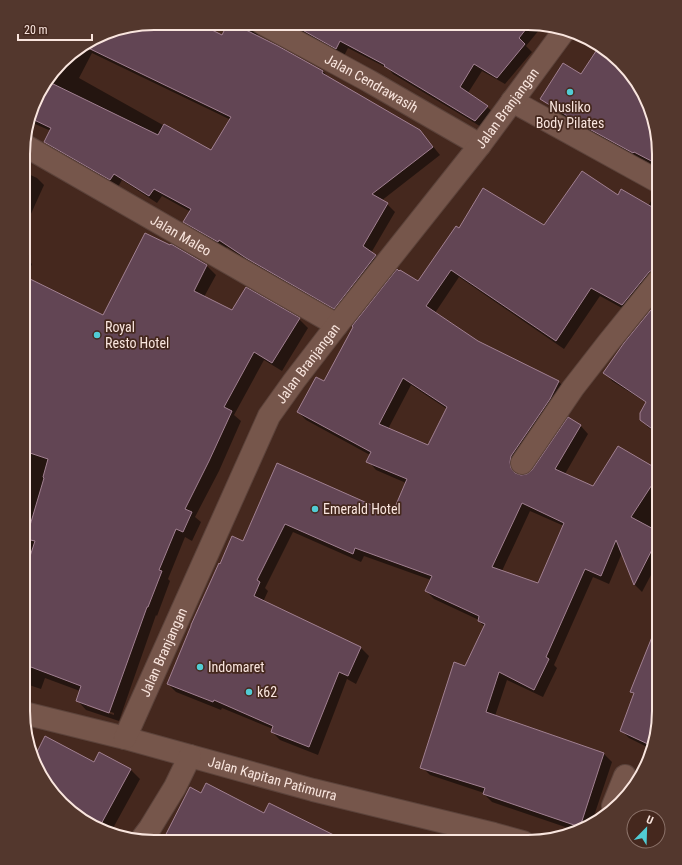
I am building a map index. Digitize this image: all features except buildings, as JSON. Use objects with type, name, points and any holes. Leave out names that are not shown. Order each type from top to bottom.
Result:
[{"type":"street","name":"Jalan Cendrawasih","points":[[275,30],[480,144]]},
{"type":"street","name":"Jalan Branjangan","points":[[125,738],[269,416],[337,325],[480,144],[561,34]]},
{"type":"street","points":[[512,101],[652,178]]},
{"type":"street","name":"Jalan Maleo","points":[[30,149],[337,325]]},
{"type":"street","points":[[522,462],[573,388],[652,289]]},
{"type":"street","name":"Jalan Kapitan Patimurra","points":[[30,715],[125,738],[481,835]]},
{"type":"street","points":[[145,835],[176,787],[190,756]]},
{"type":"street","points":[[617,797],[626,776]]},
{"type":"place","name":"Nusliko Body Pilates","points":[[570,92]]},
{"type":"place","name":"Royal Resto Hotel","points":[[97,335]]},
{"type":"place","name":"Emerald Hotel","points":[[315,509]]},
{"type":"place","name":"Indomaret","points":[[200,667]]},
{"type":"place","name":"k62","points":[[249,692]]}]
